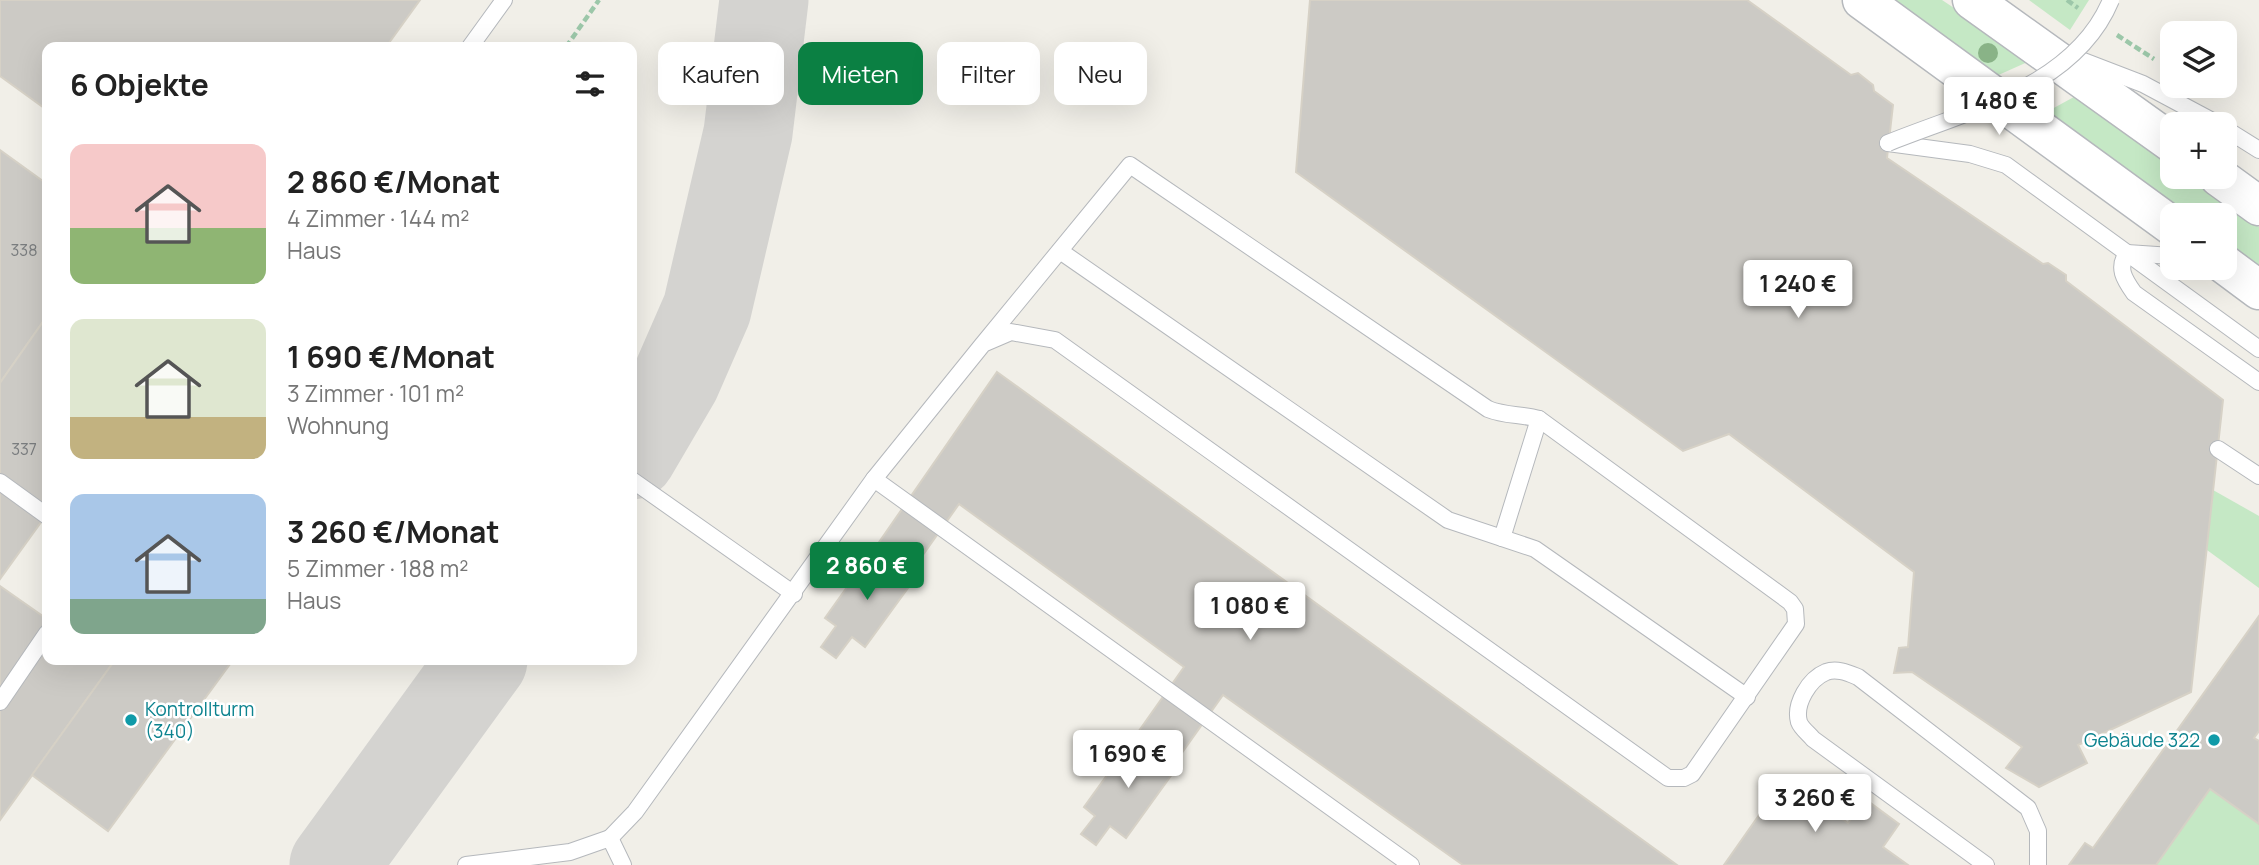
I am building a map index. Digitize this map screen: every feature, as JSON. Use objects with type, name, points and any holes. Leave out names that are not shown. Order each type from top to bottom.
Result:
[{"type":"street","points":[[1862,0],[2160,217]]},
{"type":"street","points":[[1972,0],[2160,134]]},
{"type":"street","points":[[2236,189],[2259,206]]},
{"type":"street","points":[[2237,274],[2259,290]]},
{"type":"lane","points":[[474,42],[504,0]]},
{"type":"lane","points":[[2111,0],[2095,31],[2059,69],[2031,85],[1888,142],[1970,154],[2006,165],[2259,349]]},
{"type":"lane","points":[[2029,40],[2143,84],[2196,112]]},
{"type":"lane","points":[[2237,136],[2259,150]]},
{"type":"lane","points":[[466,865],[570,852],[610,838],[635,812],[874,479],[984,344],[1060,251],[1130,165],[1488,409],[1501,415],[1519,413],[1539,419],[1790,602],[1795,609],[1796,624],[1692,774],[1684,778],[1668,778],[1055,340],[1011,332],[984,344]]},
{"type":"lane","points":[[1060,251],[1448,520],[1535,549],[1747,696]]},
{"type":"lane","points":[[2127,253],[2160,255]]},
{"type":"lane","points":[[2127,253],[2121,269],[2133,293],[2259,382]]},
{"type":"lane","points":[[1502,538],[1539,419]]},
{"type":"lane","points":[[2218,449],[2259,476]]},
{"type":"lane","points":[[874,479],[1411,865]]},
{"type":"lane","points":[[0,482],[42,512]]},
{"type":"lane","points":[[637,484],[793,594]]},
{"type":"lane","points":[[0,702],[42,641]]},
{"type":"lane","points":[[1986,865],[1806,732],[1799,724],[1800,699],[1817,678],[1827,671],[1841,670],[1858,677],[2028,808],[2038,831],[2038,865]]},
{"type":"lane","points":[[610,838],[623,865]]},
{"type":"path","points":[[570,42],[599,0]]},
{"type":"green space","points":[[1883,0],[1942,0],[2032,60],[1994,77]]},
{"type":"green space","points":[[2029,0],[2089,0],[2070,30]]},
{"type":"green space","points":[[2083,92],[2160,152],[2160,189],[2209,189],[2227,203],[2165,203],[2041,115]]},
{"type":"green space","points":[[2237,210],[2259,227],[2259,270],[2237,254]]},
{"type":"green space","points":[[2213,490],[2259,516],[2259,588],[2207,550]]},
{"type":"green space","points":[[2210,789],[2259,824],[2259,865],[2156,865]]},
{"type":"building","points":[[0,0],[420,0],[390,42],[42,42],[42,106],[0,76]]},
{"type":"building","points":[[1310,0],[1747,0],[1851,75],[1858,73],[1873,85],[1874,91],[1893,105],[1887,158],[2043,264],[2048,263],[2066,275],[2066,281],[2223,400],[2191,692],[2078,745],[2087,763],[2039,787],[2006,768],[2022,747],[1912,672],[1894,673],[1899,648],[1908,647],[1914,572],[1729,434],[1683,451],[1296,172]]},
{"type":"building","points":[[0,150],[42,180],[42,323],[0,383]]},
{"type":"building","points":[[42,323],[42,521],[0,579],[0,383]]},
{"type":"building","points":[[997,372],[1677,865],[1463,865],[1223,695],[1174,764],[1136,735],[1184,667],[959,504],[910,573],[875,548]]},
{"type":"building","points":[[875,548],[916,577],[865,647],[852,637],[836,658],[821,647],[836,626],[825,618]]},
{"type":"building","points":[[0,586],[42,615],[42,665],[111,665],[0,820]]},
{"type":"building","name":"Gebäude 322","points":[[2259,616],[2259,731],[2254,738],[2259,741],[2259,824],[2210,789],[2156,865],[2069,865],[2085,843],[2093,848]]},
{"type":"building","name":"Kontrollturm (340)","points":[[111,665],[229,665],[108,831],[32,775]]},
{"type":"building","points":[[1136,735],[1178,766],[1126,838],[1110,826],[1096,845],[1081,834],[1095,816],[1084,807]]},
{"type":"building","points":[[1785,778],[1848,823],[1865,799],[1899,824],[1883,847],[1908,865],[1724,865]]},
{"type":"taxiway","points":[[637,446],[676,380],[707,309],[748,133],[764,0]]},
{"type":"taxiway","points":[[334,865],[479,665]]},
{"type":"place","name":"Kontrollturm (340)","points":[[131,720]]},
{"type":"place","name":"Gebäude 322","points":[[2214,740]]}]
